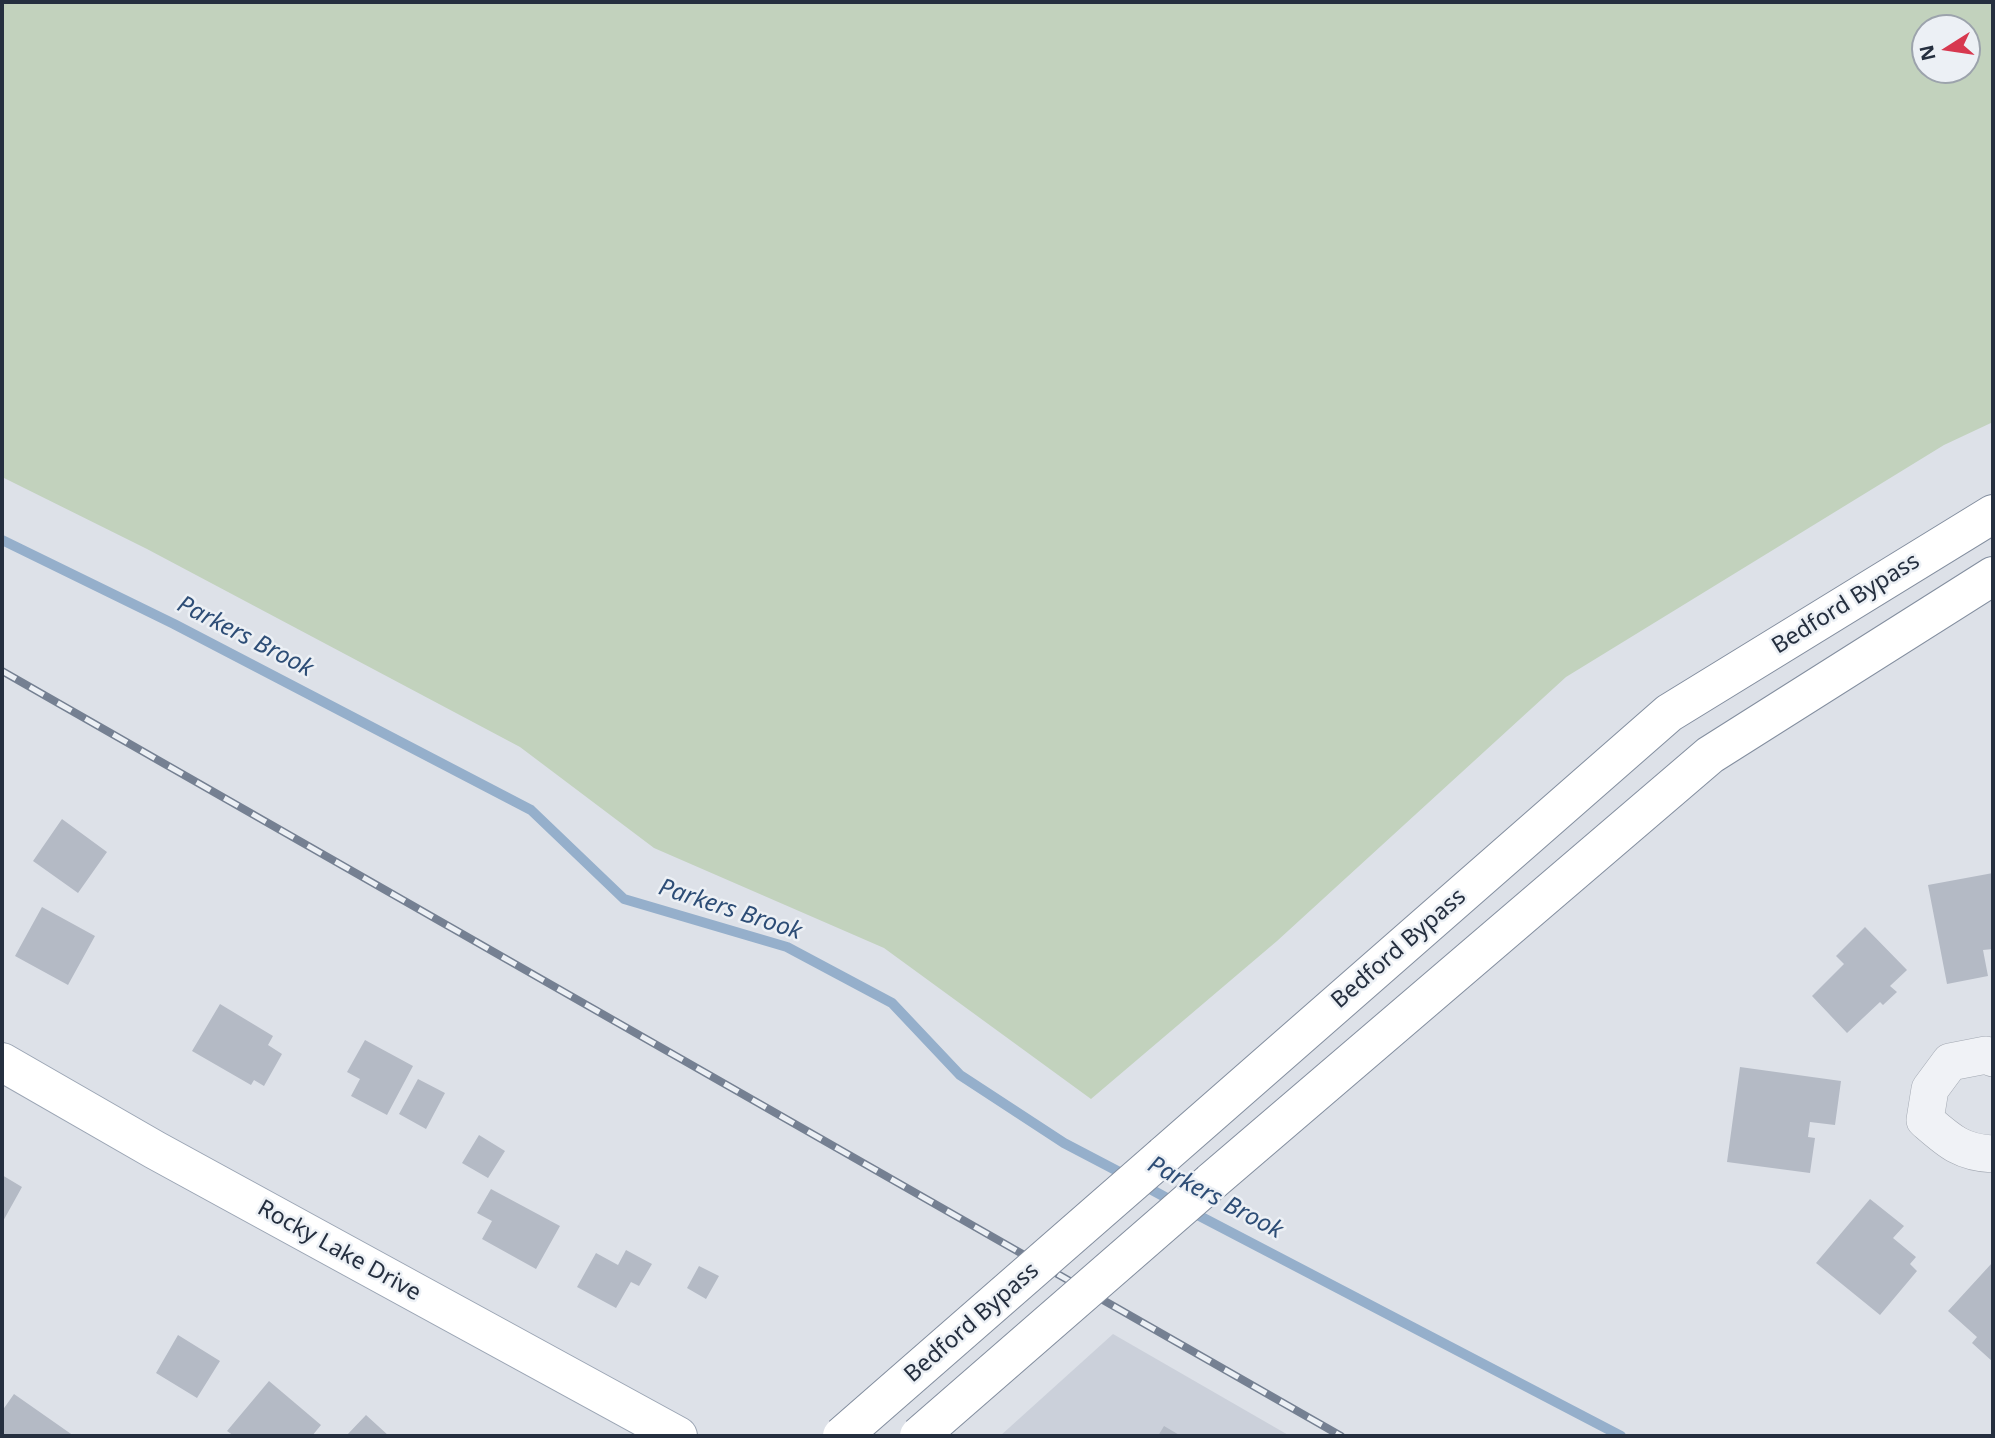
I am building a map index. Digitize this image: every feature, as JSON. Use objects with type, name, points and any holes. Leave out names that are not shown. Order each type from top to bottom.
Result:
[{"type":"main road","name":"Bedford Bypass","points":[[842,1436],[1669,713],[1993,514]]},
{"type":"main road","points":[[919,1436],[1710,755],[1993,576]]},
{"type":"main road","name":"Rocky Lake Drive","points":[[2,1062],[180,1163],[678,1436]]},
{"type":"street","points":[[1993,1058],[1986,1055],[1950,1062],[1930,1089],[1925,1120],[1953,1144],[1977,1154],[1993,1154]]},
{"type":"shaded area","points":[[1113,1334],[1290,1436],[1000,1436]]},
{"type":"green space","points":[[2,2],[1993,2],[1993,422],[1944,445],[1566,677],[1277,941],[1091,1099],[884,948],[654,848],[520,747],[147,549],[2,477]]},
{"type":"building","points":[[62,819],[107,852],[78,893],[33,861]]},
{"type":"building","points":[[1993,873],[1993,949],[1983,950],[1988,976],[1947,984],[1928,885]]},
{"type":"building","points":[[42,907],[95,936],[68,985],[15,956]]},
{"type":"building","points":[[1865,927],[1907,970],[1890,986],[1897,992],[1883,1005],[1880,1002],[1847,1033],[1812,996],[1844,964],[1836,956]]},
{"type":"building","points":[[220,1004],[273,1036],[268,1045],[282,1054],[264,1086],[254,1080],[251,1085],[192,1051]]},
{"type":"building","points":[[365,1040],[413,1066],[387,1115],[351,1096],[360,1079],[347,1072]]},
{"type":"building","points":[[1740,1067],[1841,1081],[1835,1125],[1810,1122],[1808,1137],[1815,1138],[1810,1173],[1727,1162]]},
{"type":"building","points":[[418,1079],[445,1093],[426,1129],[399,1114]]},
{"type":"building","points":[[479,1135],[505,1151],[488,1178],[462,1163]]},
{"type":"building","points":[[2,1175],[22,1187],[2,1223]]},
{"type":"building","points":[[491,1189],[560,1226],[536,1269],[482,1239],[492,1221],[477,1213]]},
{"type":"building","points":[[1870,1199],[1904,1226],[1893,1238],[1916,1257],[1910,1264],[1917,1271],[1880,1315],[1816,1263]]},
{"type":"building","points":[[626,1250],[652,1264],[639,1286],[631,1282],[616,1308],[577,1287],[596,1253],[618,1265]]},
{"type":"building","points":[[1992,1263],[1993,1362],[1972,1343],[1977,1337],[1948,1311]]},
{"type":"building","points":[[699,1266],[719,1276],[706,1299],[687,1288]]},
{"type":"building","points":[[178,1335],[220,1361],[197,1398],[156,1373]]},
{"type":"building","points":[[269,1381],[321,1425],[312,1436],[234,1436],[227,1431]]},
{"type":"building","points":[[14,1394],[74,1436],[2,1436],[2,1411]]},
{"type":"building","points":[[366,1415],[389,1436],[346,1436]]},
{"type":"building","points":[[1164,1426],[1181,1436],[1158,1436]]},
{"type":"waterway","name":"Parkers Brook","points":[[2,540],[174,624],[531,810],[624,899],[787,947],[892,1003],[960,1075],[1064,1143],[1127,1176]]},
{"type":"waterway","name":"Parkers Brook","points":[[1141,1184],[1176,1203]]},
{"type":"waterway","name":"Parkers Brook","points":[[1190,1211],[1621,1436]]},
{"type":"railway","points":[[2,671],[1341,1436]]}]
